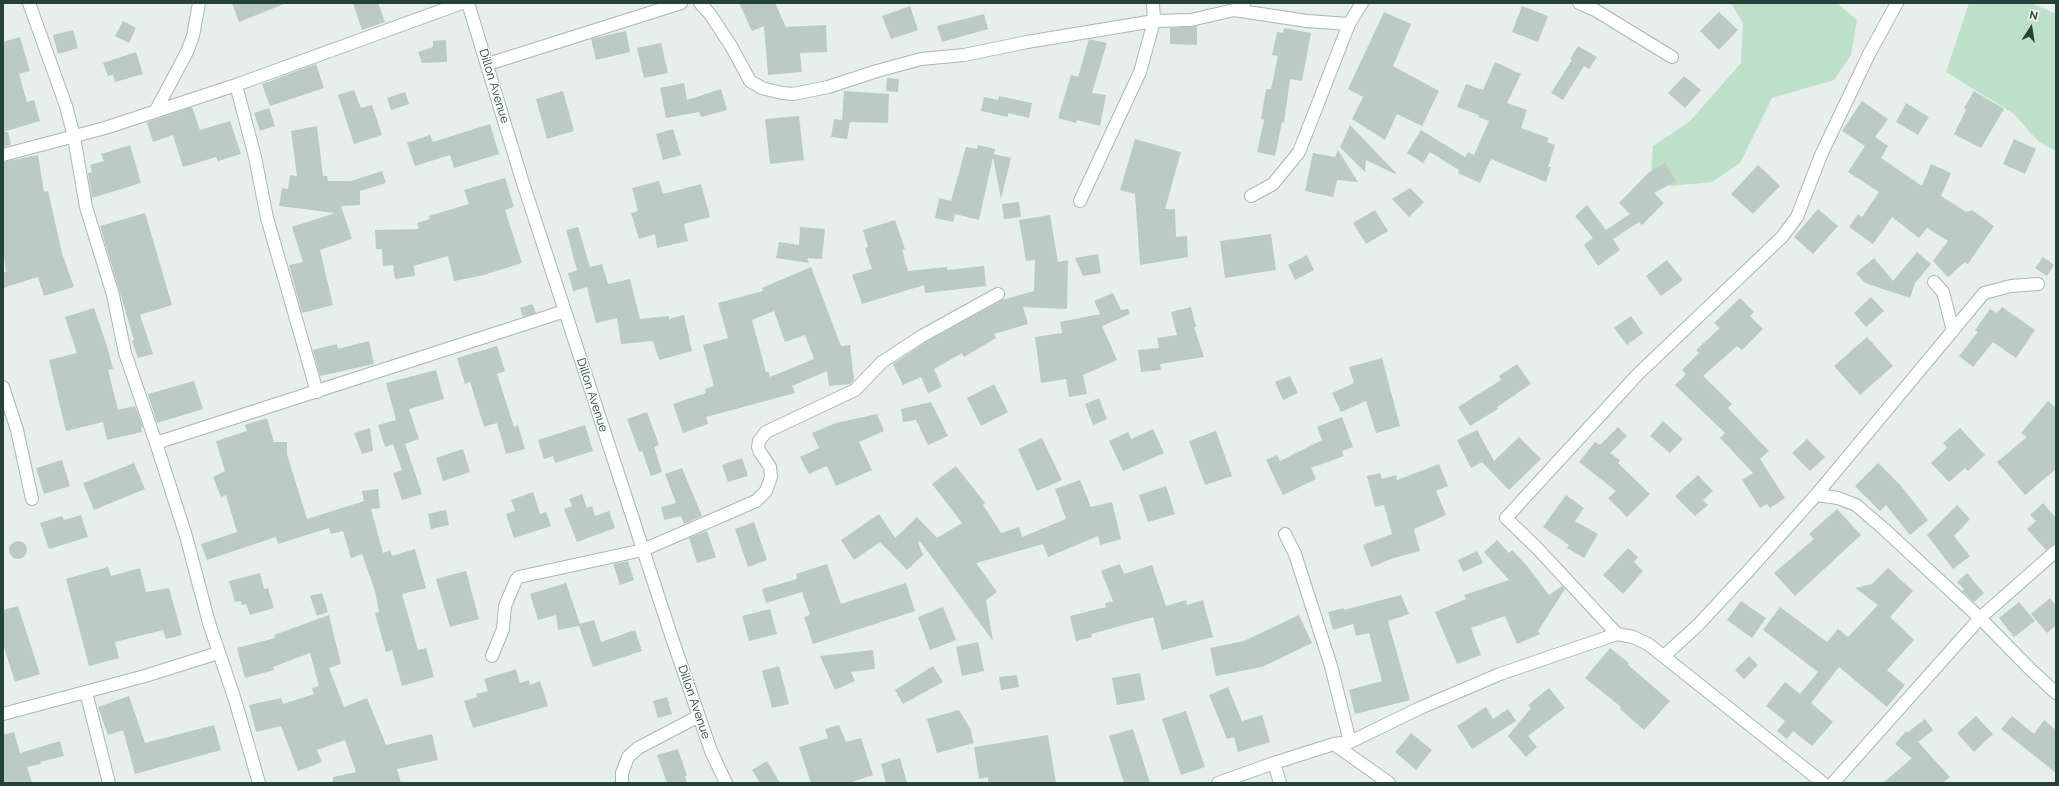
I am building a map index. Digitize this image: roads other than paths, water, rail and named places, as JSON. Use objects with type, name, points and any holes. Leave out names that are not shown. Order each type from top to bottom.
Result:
[{"type":"street","points":[[28,3],[66,106],[74,137],[86,208],[113,295],[125,353],[186,536],[218,653],[235,700],[259,783]]},
{"type":"street","points":[[155,112],[187,52],[199,3]]},
{"type":"street","points":[[3,155],[74,137],[155,112],[236,85],[462,3]]},
{"type":"street","name":"Dillon Avenue","points":[[468,3],[488,64],[522,180],[643,550],[711,751],[726,783]]},
{"type":"street","points":[[488,64],[681,3]]},
{"type":"street","points":[[700,3],[710,14],[731,46],[750,81],[762,88],[793,94],[828,87],[921,59],[964,55],[1027,42],[1154,21],[1191,20],[1239,6],[1307,21],[1349,24]]},
{"type":"street","points":[[1080,201],[1140,72],[1154,21],[1153,3]]},
{"type":"street","points":[[1251,196],[1273,184],[1299,152],[1349,24],[1362,3]]},
{"type":"street","points":[[1579,3],[1595,10],[1672,57]]},
{"type":"street","points":[[1617,634],[1538,549],[1506,518],[1638,374],[1782,237],[1797,217],[1821,154],[1868,54],[1897,3]]},
{"type":"street","points":[[236,85],[255,157],[267,218],[317,392]]},
{"type":"street","points":[[1934,282],[1943,292],[1953,331]]},
{"type":"street","points":[[1664,656],[1714,608],[1816,495],[1984,293],[2011,286],[2038,284]]},
{"type":"street","points":[[492,656],[503,629],[505,606],[519,576],[643,550],[756,501],[766,491],[771,477],[770,466],[758,447],[759,441],[766,432],[854,390],[882,362],[922,336],[998,294]]},
{"type":"street","points":[[156,443],[565,311]]},
{"type":"street","points":[[3,387],[17,430],[32,499]]},
{"type":"street","points":[[1816,495],[1838,498],[1856,506],[1884,529],[1980,618],[2056,693]]},
{"type":"street","points":[[1284,534],[1295,554],[1331,666],[1350,742]]},
{"type":"street","points":[[1833,783],[1980,618],[2056,551]]},
{"type":"street","points":[[1218,783],[1334,744],[1350,742],[1420,708],[1500,674],[1617,634],[1633,637],[1648,644],[1824,783]]},
{"type":"street","points":[[3,714],[146,676],[218,653]]},
{"type":"street","points":[[86,692],[109,783]]},
{"type":"street","points":[[622,783],[622,773],[628,757],[638,748],[699,716]]},
{"type":"street","points":[[1334,744],[1389,783]]},
{"type":"street","points":[[1274,763],[1280,783]]}]
